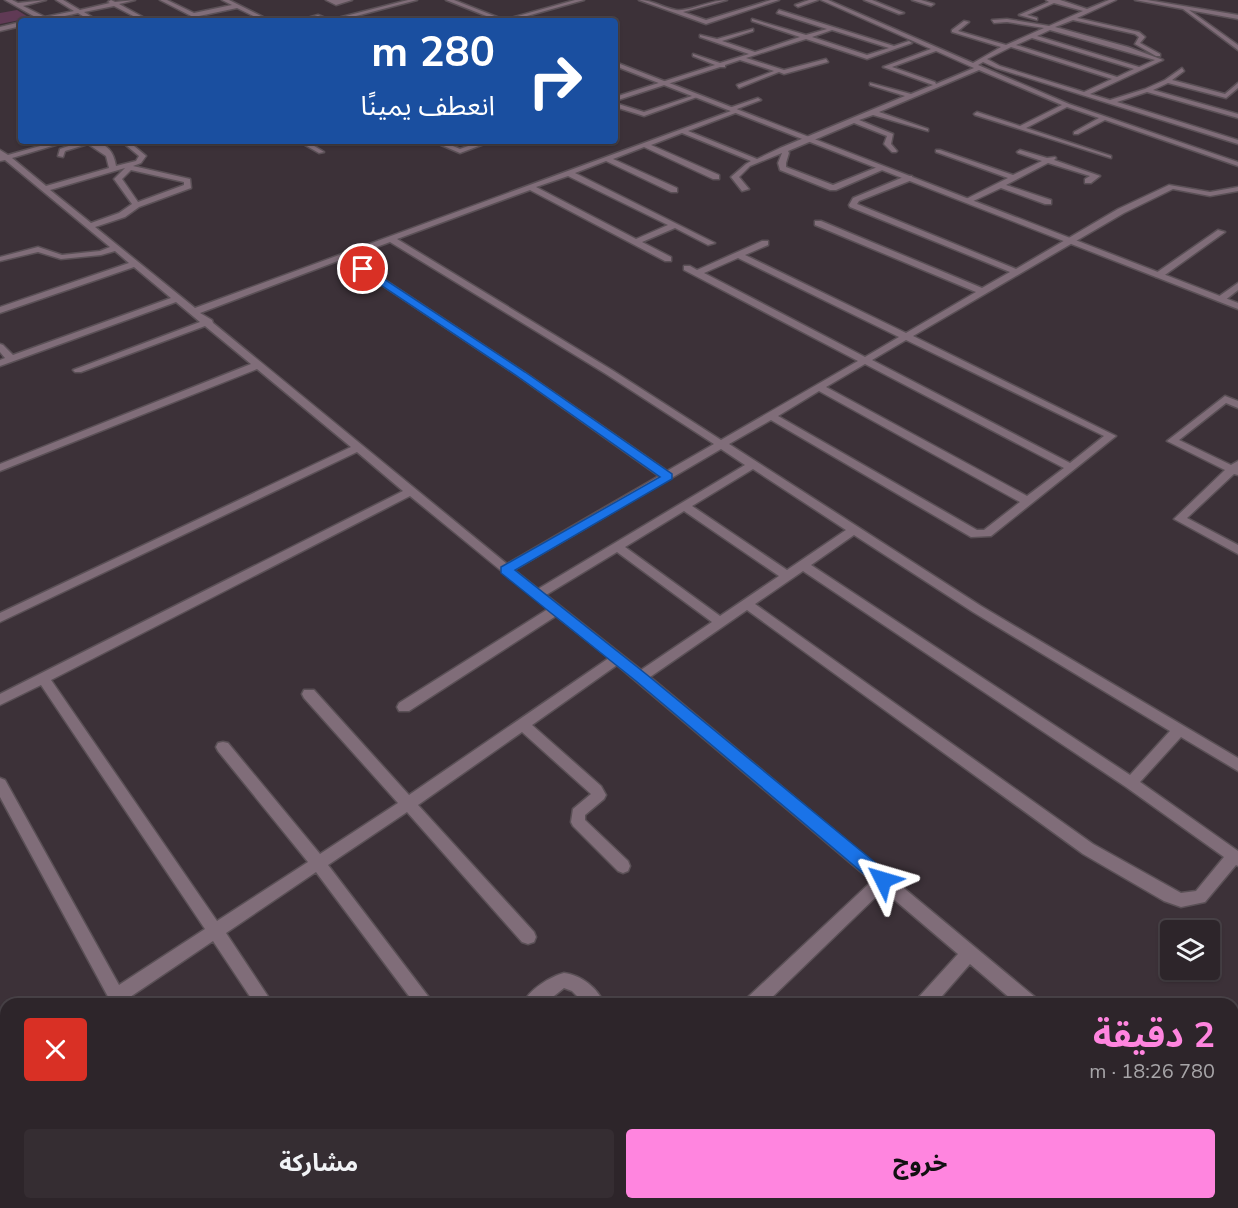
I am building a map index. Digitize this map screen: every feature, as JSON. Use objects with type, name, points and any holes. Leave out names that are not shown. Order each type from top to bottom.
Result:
[{"type":"street","points":[[8,0],[35,18]]},
{"type":"street","points":[[18,5],[43,0]]},
{"type":"street","points":[[59,0],[90,18]]},
{"type":"street","points":[[108,0],[141,18]]},
{"type":"street","points":[[48,18],[132,0]]},
{"type":"street","points":[[163,0],[200,18]]},
{"type":"street","points":[[225,0],[262,18]]},
{"type":"street","points":[[329,0],[336,3],[349,0]]},
{"type":"street","points":[[341,18],[414,0]]},
{"type":"street","points":[[449,0],[496,18]]},
{"type":"street","points":[[515,18],[581,0]]},
{"type":"street","points":[[642,0],[706,22],[776,0]]},
{"type":"street","points":[[676,12],[724,0]]},
{"type":"street","points":[[798,5],[815,0]]},
{"type":"street","points":[[827,0],[1067,105],[1238,164]]},
{"type":"street","points":[[867,0],[901,13]]},
{"type":"street","points":[[915,0],[931,4]]},
{"type":"street","points":[[1087,11],[1053,0],[1022,15],[1160,60]]},
{"type":"street","points":[[745,189],[735,177],[741,169],[756,161],[976,67],[1008,46],[1113,0]]},
{"type":"street","points":[[1138,0],[1238,17]]},
{"type":"street","points":[[1174,7],[1192,1]]},
{"type":"street","points":[[194,15],[237,6]]},
{"type":"street","points":[[1185,9],[1238,48]]},
{"type":"street","points":[[779,12],[895,48]]},
{"type":"street","points":[[766,24],[791,16]]},
{"type":"street","points":[[1072,18],[1139,34],[1142,39],[1136,42],[1157,53],[1160,60]]},
{"type":"street","points":[[994,21],[1004,19],[1054,26]]},
{"type":"street","points":[[754,20],[867,57],[909,43]]},
{"type":"street","points":[[966,22],[955,32],[1117,79]]},
{"type":"street","points":[[1,28],[18,25]]},
{"type":"street","points":[[618,98],[723,66],[831,29]]},
{"type":"street","points":[[718,40],[751,30]]},
{"type":"street","points":[[702,36],[756,54]]},
{"type":"street","points":[[1032,36],[1140,69]]},
{"type":"street","points":[[933,83],[886,67],[935,49]]},
{"type":"street","points":[[695,55],[723,66]]},
{"type":"street","points":[[742,59],[776,72]]},
{"type":"street","points":[[984,60],[998,67],[1238,142]]},
{"type":"street","points":[[1085,94],[1160,60]]},
{"type":"street","points":[[739,86],[776,72],[795,71],[826,61]]},
{"type":"street","points":[[618,65],[1238,306]]},
{"type":"street","points":[[1111,102],[1167,81],[1182,70]]},
{"type":"street","points":[[1167,81],[1224,96],[1238,85]]},
{"type":"street","points":[[872,84],[910,96]]},
{"type":"street","points":[[1147,90],[1238,116]]},
{"type":"street","points":[[618,106],[644,114],[697,96]]},
{"type":"street","points":[[196,311],[645,145],[758,100]]},
{"type":"street","points":[[1020,128],[1067,105]]},
{"type":"street","points":[[872,112],[926,130]]},
{"type":"street","points":[[977,114],[1109,157]]},
{"type":"street","points":[[1076,133],[1105,118]]},
{"type":"street","points":[[852,120],[891,135],[887,144],[894,151]]},
{"type":"street","points":[[682,131],[756,161]]},
{"type":"street","points":[[1227,139],[1237,132]]},
{"type":"street","points":[[2,156],[53,144]]},
{"type":"street","points":[[61,156],[62,150],[80,144]]},
{"type":"street","points":[[94,144],[110,155],[113,166]]},
{"type":"street","points":[[118,179],[127,166],[139,162],[143,156],[128,144]]},
{"type":"street","points":[[306,144],[321,152]]},
{"type":"street","points":[[442,144],[460,151],[480,144]]},
{"type":"street","points":[[645,145],[717,177]]},
{"type":"street","points":[[783,149],[786,153],[783,168],[827,187],[837,188],[883,168]]},
{"type":"street","points":[[938,151],[1014,178]]},
{"type":"street","points":[[1020,152],[1051,159],[1096,176],[1088,181]]},
{"type":"street","points":[[2,156],[196,311],[411,492],[641,678],[1023,998]]},
{"type":"street","points":[[607,159],[674,190]]},
{"type":"street","points":[[969,201],[1051,159]]},
{"type":"street","points":[[45,189],[102,172],[113,166],[127,166],[187,181],[188,186],[136,205],[122,215],[88,226]]},
{"type":"street","points":[[102,172],[118,179],[136,205]]},
{"type":"street","points":[[569,173],[711,243]]},
{"type":"street","points":[[909,178],[856,200],[853,205],[1015,272]]},
{"type":"street","points":[[1000,185],[1048,202]]},
{"type":"street","points":[[530,187],[668,259]]},
{"type":"street","points":[[506,570],[722,446],[981,291],[1168,188],[1210,194],[1238,189]]},
{"type":"street","points":[[818,223],[981,291]]},
{"type":"street","points":[[636,242],[675,225]]},
{"type":"street","points":[[1159,275],[1221,232]]},
{"type":"street","points":[[390,238],[532,324],[977,609],[1238,765]]},
{"type":"street","points":[[698,273],[765,243]]},
{"type":"street","points":[[0,259],[38,249],[61,257],[101,253],[115,248]]},
{"type":"street","points":[[738,255],[1111,436],[987,533],[975,534],[771,416]]},
{"type":"street","points":[[344,256],[521,374],[668,477]]},
{"type":"street","points":[[0,310],[135,264]]},
{"type":"street","points":[[687,268],[1070,467]]},
{"type":"street","points":[[1221,299],[1238,286]]},
{"type":"street","points":[[0,363],[177,298]]},
{"type":"street","points":[[78,370],[208,322]]},
{"type":"street","points":[[0,347],[11,359]]},
{"type":"street","points":[[0,468],[258,365]]},
{"type":"street","points":[[818,387],[1027,501]]},
{"type":"street","points":[[1238,405],[1225,399],[1172,441],[1236,469],[1180,519],[1238,550]]},
{"type":"street","points":[[0,618],[358,448]]},
{"type":"street","points":[[537,595],[752,465]]},
{"type":"street","points":[[0,700],[411,492]]},
{"type":"street","points":[[686,507],[786,576]]},
{"type":"street","points":[[641,678],[854,530]]},
{"type":"street","points":[[618,547],[720,622]]},
{"type":"street","points":[[747,604],[1088,849],[1169,896],[1181,900],[1200,897],[1236,857],[1131,783],[802,565]]},
{"type":"street","points":[[404,707],[556,610]]},
{"type":"street","points":[[122,998],[617,659]]},
{"type":"street","points":[[43,678],[261,998]]},
{"type":"street","points":[[309,694],[528,937]]},
{"type":"street","points":[[523,725],[596,790],[599,795],[578,813],[578,822],[622,866]]},
{"type":"street","points":[[1131,783],[1180,729]]},
{"type":"street","points":[[223,747],[318,862],[421,998]]},
{"type":"street","points":[[0,784],[118,998]]},
{"type":"street","points":[[759,998],[883,880]]},
{"type":"street","points":[[929,998],[969,953]]},
{"type":"street","points":[[538,998],[560,979],[570,978],[580,985],[591,998]]},
{"type":"building","points":[[17,10],[30,18],[18,18],[18,20],[0,24],[0,13]]},
{"type":"route","points":[[363,269],[521,374],[668,477],[506,570],[641,678],[883,880]]}]
